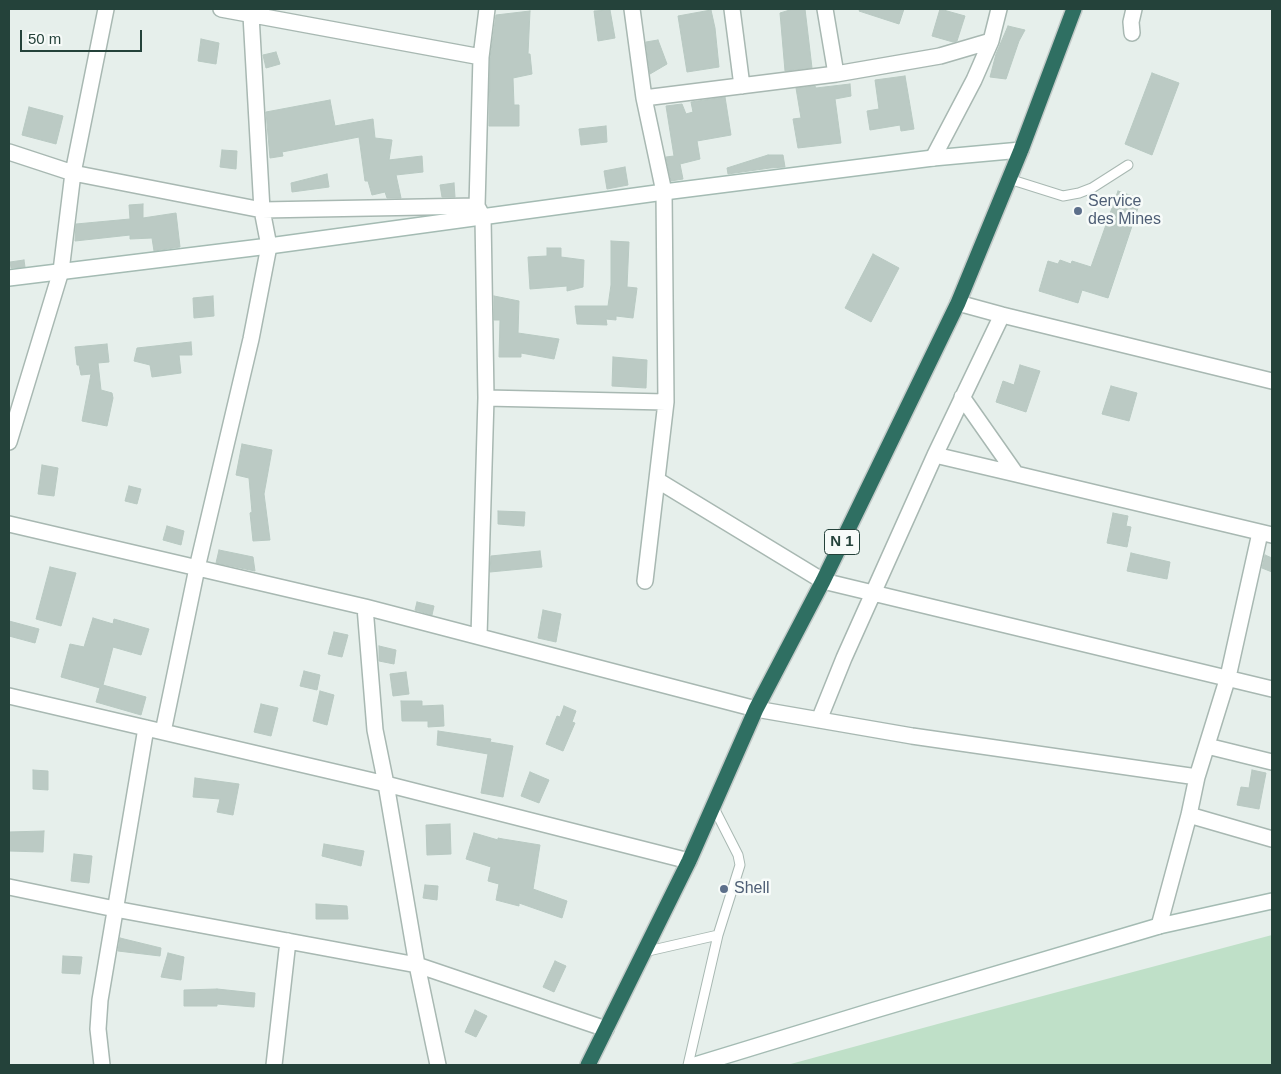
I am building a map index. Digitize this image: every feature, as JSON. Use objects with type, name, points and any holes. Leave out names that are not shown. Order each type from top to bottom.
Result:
[{"type":"highway","name":"N 1","points":[[588,1065],[689,861],[756,709],[823,581],[958,303],[1021,150],[1074,9]]},
{"type":"street","points":[[9,442],[61,272],[73,172],[106,9]]},
{"type":"street","points":[[221,9],[249,12],[481,58]]},
{"type":"street","points":[[479,636],[486,398],[480,212],[481,58],[486,9]]},
{"type":"street","points":[[632,9],[644,98],[664,192],[666,402],[645,581]]},
{"type":"street","points":[[732,9],[742,86]]},
{"type":"street","points":[[825,9],[836,74]]},
{"type":"street","points":[[933,158],[974,80],[991,41],[1000,9]]},
{"type":"street","points":[[1132,32],[1130,22],[1134,9]]},
{"type":"street","points":[[163,732],[197,568],[251,339],[269,246],[262,210],[249,12]]},
{"type":"street","points":[[644,98],[836,74],[940,56],[991,41]]},
{"type":"street","points":[[9,278],[269,246],[480,212],[664,192],[933,158],[1021,150]]},
{"type":"street","points":[[9,152],[73,172],[262,210],[480,212]]},
{"type":"street","points":[[958,303],[1272,381]]},
{"type":"street","points":[[819,720],[935,455],[1002,315]]},
{"type":"street","points":[[962,397],[1016,474]]},
{"type":"street","points":[[486,398],[666,402]]},
{"type":"street","points":[[935,455],[1266,534],[1228,677],[1197,777],[1189,815],[1159,926]]},
{"type":"street","points":[[657,480],[823,581],[1272,688]]},
{"type":"street","points":[[9,524],[365,607],[756,709],[912,736],[1197,777]]},
{"type":"street","points":[[365,607],[375,730],[417,965],[438,1065]]},
{"type":"street","points":[[9,696],[386,784],[689,861]]},
{"type":"street","points":[[102,1065],[98,1029],[100,1000],[146,728]]},
{"type":"street","points":[[1207,746],[1272,762]]},
{"type":"street","points":[[1189,815],[1272,839]]},
{"type":"street","points":[[9,887],[115,909],[417,965],[606,1029]]},
{"type":"street","points":[[695,1065],[1159,926],[1272,901]]},
{"type":"street","points":[[274,1065],[288,941]]},
{"type":"lane","points":[[1009,180],[1063,196],[1092,188],[1128,165]]},
{"type":"lane","points":[[688,1065],[718,936],[740,865],[738,855],[713,806]]},
{"type":"lane","points":[[644,952],[718,936]]},
{"type":"green space","points":[[1272,935],[1272,1065],[787,1065],[945,1022]]},
{"type":"building","points":[[793,9],[805,9],[812,68],[785,71],[780,13]]},
{"type":"building","points":[[860,9],[904,9],[899,24],[859,11]]},
{"type":"building","points":[[940,9],[965,16],[957,41],[953,42],[932,36]]},
{"type":"building","points":[[610,10],[615,38],[598,41],[594,11]]},
{"type":"building","points":[[711,10],[719,67],[687,72],[678,16]]},
{"type":"building","points":[[530,11],[528,54],[530,54],[532,74],[513,78],[514,105],[519,105],[519,126],[489,126],[490,58],[496,15]]},
{"type":"building","points":[[1008,26],[1025,30],[1019,41],[1006,79],[990,77],[996,54]]},
{"type":"building","points":[[201,39],[219,43],[216,64],[198,61]]},
{"type":"building","points":[[658,40],[667,64],[650,74],[646,42]]},
{"type":"building","points":[[276,52],[280,64],[266,68],[263,55]]},
{"type":"building","points":[[1152,73],[1179,83],[1152,155],[1125,144]]},
{"type":"building","points":[[905,76],[914,129],[901,131],[900,125],[870,130],[867,111],[879,109],[875,80]]},
{"type":"building","points":[[850,84],[851,96],[835,99],[841,143],[798,148],[793,119],[801,118],[796,88]]},
{"type":"building","points":[[725,97],[731,135],[697,141],[700,159],[680,164],[683,179],[671,181],[666,157],[674,156],[666,106],[682,104],[686,114],[693,112],[691,102]]},
{"type":"building","points":[[330,100],[335,126],[373,119],[375,138],[392,140],[389,160],[422,156],[423,172],[396,175],[401,198],[387,198],[385,192],[372,195],[368,181],[365,181],[359,137],[282,152],[283,156],[270,158],[266,112]]},
{"type":"building","points":[[29,107],[63,116],[56,144],[22,135]]},
{"type":"building","points":[[606,126],[607,142],[581,145],[579,129]]},
{"type":"building","points":[[222,150],[237,151],[236,169],[220,167]]},
{"type":"building","points":[[768,155],[783,155],[785,167],[728,174],[727,168]]},
{"type":"building","points":[[625,167],[628,185],[607,189],[604,171]]},
{"type":"building","points":[[327,174],[329,187],[292,192],[291,183]]},
{"type":"building","points":[[454,183],[455,197],[442,197],[440,185]]},
{"type":"building","points":[[1118,191],[1141,199],[1108,298],[1082,290],[1078,303],[1039,291],[1048,261],[1058,264],[1060,260],[1071,264],[1072,261],[1091,267]]},
{"type":"building","points":[[143,204],[143,218],[176,213],[180,247],[154,251],[152,238],[130,239],[130,235],[75,241],[76,224],[130,219],[129,205]]},
{"type":"building","points":[[611,241],[629,242],[627,287],[637,288],[633,318],[616,316],[616,320],[606,319],[607,325],[577,324],[575,306],[608,306],[611,285]]},
{"type":"building","points":[[547,248],[561,248],[561,257],[584,260],[583,287],[567,291],[567,286],[530,289],[528,257],[547,256]]},
{"type":"building","points":[[873,254],[899,268],[871,322],[845,308]]},
{"type":"building","points":[[24,260],[25,267],[11,268],[10,262]]},
{"type":"building","points":[[213,296],[214,316],[194,318],[193,298]]},
{"type":"building","points":[[494,296],[519,301],[518,333],[559,339],[554,359],[521,353],[521,357],[499,357],[500,320],[494,320]]},
{"type":"building","points":[[191,342],[192,355],[179,355],[181,373],[152,377],[150,365],[134,361],[137,348]]},
{"type":"building","points":[[107,344],[109,362],[98,363],[101,390],[112,393],[113,398],[107,426],[82,421],[91,374],[81,375],[79,365],[77,365],[75,347]]},
{"type":"building","points":[[613,357],[647,360],[646,388],[612,386]]},
{"type":"building","points":[[1020,365],[1040,371],[1026,412],[996,402],[1003,381],[1014,385]]},
{"type":"building","points":[[1111,386],[1137,393],[1129,421],[1102,414]]},
{"type":"building","points":[[242,444],[272,450],[264,494],[270,540],[253,541],[249,478],[236,475]]},
{"type":"building","points":[[42,465],[58,468],[54,496],[38,494]]},
{"type":"building","points":[[129,486],[141,489],[137,504],[125,501]]},
{"type":"building","points":[[498,511],[525,512],[524,526],[498,524]]},
{"type":"building","points":[[1113,513],[1128,516],[1126,526],[1131,527],[1127,547],[1107,543]]},
{"type":"building","points":[[167,526],[184,531],[181,545],[163,540]]},
{"type":"building","points":[[219,550],[253,557],[255,571],[216,563]]},
{"type":"building","points":[[540,551],[542,567],[490,572],[491,556]]},
{"type":"building","points":[[1131,553],[1170,562],[1167,579],[1127,571]]},
{"type":"building","points":[[1265,555],[1272,558],[1272,572],[1262,568]]},
{"type":"building","points":[[50,567],[76,573],[61,626],[36,619]]},
{"type":"building","points":[[417,602],[434,606],[432,615],[415,610]]},
{"type":"building","points":[[543,610],[561,614],[556,642],[538,638]]},
{"type":"building","points":[[93,618],[113,624],[114,619],[149,629],[141,655],[113,647],[103,685],[146,697],[141,715],[96,702],[100,688],[61,677],[70,644],[84,647]]},
{"type":"building","points":[[9,621],[39,629],[35,643],[9,636]]},
{"type":"building","points":[[334,632],[348,635],[342,657],[328,654]]},
{"type":"building","points":[[379,646],[396,650],[394,664],[379,661]]},
{"type":"building","points":[[304,671],[320,675],[317,690],[300,686]]},
{"type":"building","points":[[406,672],[409,694],[393,696],[390,674]]},
{"type":"building","points":[[320,691],[334,695],[327,725],[313,721]]},
{"type":"building","points":[[401,701],[422,701],[422,706],[443,705],[444,726],[428,727],[428,721],[402,721]]},
{"type":"building","points":[[261,704],[278,708],[271,736],[254,732]]},
{"type":"building","points":[[564,706],[576,711],[572,722],[575,723],[563,751],[546,744],[557,716],[560,717]]},
{"type":"building","points":[[438,731],[491,739],[490,742],[513,746],[503,797],[481,793],[488,754],[437,745]]},
{"type":"building","points":[[33,770],[48,771],[48,790],[33,789]]},
{"type":"building","points":[[1252,770],[1266,773],[1259,809],[1237,805],[1241,787],[1249,788]]},
{"type":"building","points":[[530,772],[549,780],[539,803],[521,796]]},
{"type":"building","points":[[195,778],[239,784],[233,815],[217,812],[220,799],[193,797]]},
{"type":"building","points":[[450,824],[451,854],[427,855],[426,825]]},
{"type":"building","points":[[44,831],[43,852],[9,851],[9,832]]},
{"type":"building","points":[[474,833],[498,840],[498,838],[540,845],[533,889],[567,901],[562,918],[519,903],[519,906],[496,900],[499,884],[488,881],[491,867],[466,859]]},
{"type":"building","points":[[324,844],[364,851],[361,866],[322,856]]},
{"type":"building","points":[[74,854],[92,856],[89,883],[71,881]]},
{"type":"building","points":[[425,885],[438,886],[437,900],[423,898]]},
{"type":"building","points":[[316,904],[347,906],[348,919],[316,919]]},
{"type":"building","points":[[120,938],[161,948],[160,956],[118,951]]},
{"type":"building","points":[[168,953],[184,957],[181,980],[161,977]]},
{"type":"building","points":[[63,956],[82,957],[80,974],[62,973]]},
{"type":"building","points":[[555,961],[566,966],[554,992],[543,987]]},
{"type":"building","points":[[217,989],[255,993],[254,1007],[217,1004],[217,1006],[184,1006],[184,990]]},
{"type":"building","points":[[475,1010],[487,1016],[476,1037],[465,1032]]},
{"type":"place","name":"Service des Mines","points":[[1078,211]]},
{"type":"place","name":"Shell","points":[[724,889]]}]
